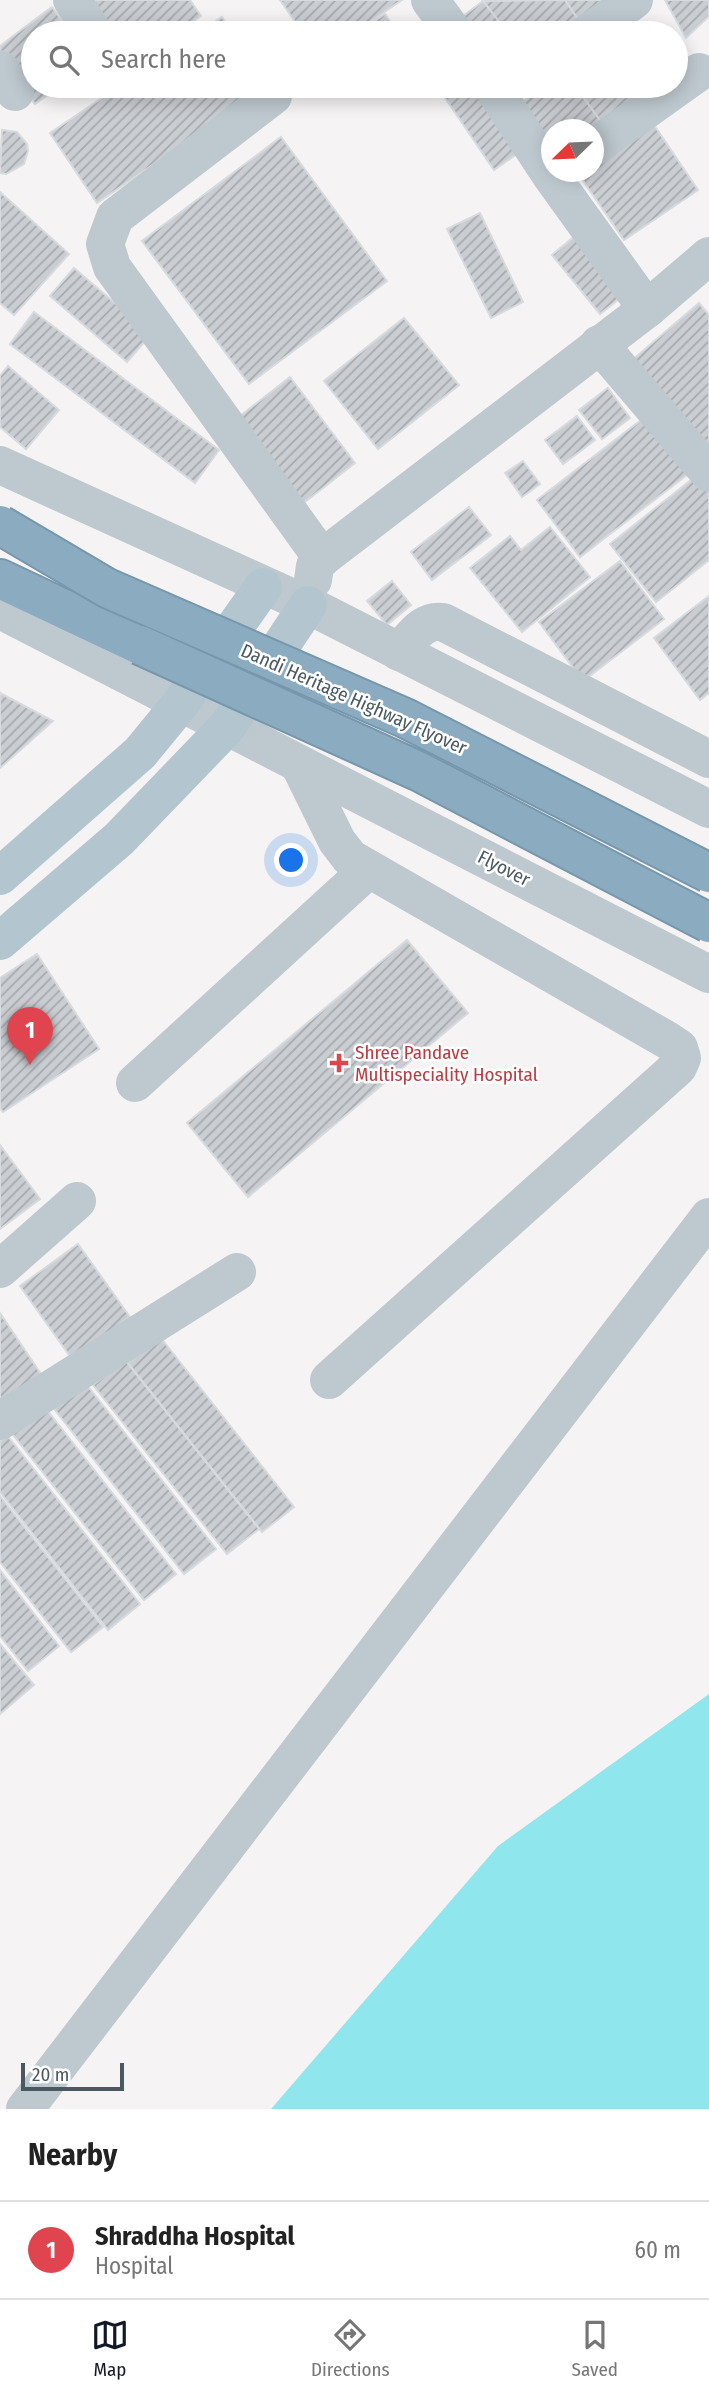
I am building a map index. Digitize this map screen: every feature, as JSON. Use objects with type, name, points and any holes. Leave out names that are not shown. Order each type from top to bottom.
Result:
[{"type":"highway","name":"Dandi Heritage Highway Flyover","points":[[0,525],[107,588],[405,718],[709,873]]},
{"type":"highway","name":"Dandi Heritage Highway Flyover","points":[[0,579],[418,771],[709,923]]},
{"type":"main road","points":[[0,876],[141,753],[181,703],[263,587]]},
{"type":"main road","points":[[0,941],[119,839],[227,727],[308,605]]},
{"type":"street","points":[[72,0],[86,21]]},
{"type":"street","points":[[605,21],[634,0]]},
{"type":"street","points":[[688,80],[699,72]]},
{"type":"street","points":[[269,98],[115,217],[105,244],[112,267],[319,562],[308,605]]},
{"type":"street","points":[[508,98],[541,150]]},
{"type":"street","points":[[604,140],[663,98]]},
{"type":"street","points":[[561,182],[647,309]]},
{"type":"street","points":[[263,587],[319,562],[647,309],[709,256]]},
{"type":"street","points":[[599,344],[707,467]]},
{"type":"street","points":[[0,465],[263,587],[308,605],[709,809]]},
{"type":"street","name":"Flyover","points":[[0,610],[709,974]]},
{"type":"street","points":[[399,652],[421,627],[432,620],[443,622],[709,759]]},
{"type":"street","points":[[299,764],[337,841],[350,858],[667,1040],[679,1048],[682,1058],[678,1067],[329,1380]]},
{"type":"street","points":[[135,1083],[368,870]]},
{"type":"street","points":[[0,1269],[77,1201]]},
{"type":"street","points":[[25,2109],[709,1217]]},
{"type":"street","points":[[0,1421],[237,1272]]},
{"type":"water","points":[[709,1694],[709,2109],[271,2109],[498,1846]]},
{"type":"building","points":[[79,0],[190,0],[201,16],[194,21],[93,21]]},
{"type":"building","points":[[280,0],[402,0],[371,21],[295,21]]},
{"type":"building","points":[[565,0],[605,0],[579,21]]},
{"type":"building","points":[[565,0],[579,21],[499,21],[483,1]]},
{"type":"building","points":[[665,0],[709,0],[709,16],[688,36],[688,21],[677,21]]},
{"type":"building","points":[[483,1],[499,21],[456,21]]},
{"type":"building","points":[[52,7],[62,21],[33,21]]},
{"type":"building","points":[[385,14],[390,21],[374,21]]},
{"type":"building","points":[[21,30],[21,85],[0,57],[0,46]]},
{"type":"building","points":[[31,98],[43,98],[35,104]]},
{"type":"building","points":[[102,98],[250,98],[97,203],[50,133]]},
{"type":"building","points":[[445,98],[493,98],[527,147],[494,170]]},
{"type":"building","points":[[527,98],[584,98],[599,119],[541,119],[541,133],[519,104]]},
{"type":"building","points":[[584,98],[637,98],[604,123],[604,119],[599,119]]},
{"type":"building","points":[[648,116],[698,190],[624,240],[584,182],[604,182],[604,147]]},
{"type":"building","points":[[2,130],[17,132],[27,144],[28,151],[24,164],[6,174],[0,173]]},
{"type":"building","points":[[281,137],[387,281],[249,384],[142,241]]},
{"type":"building","points":[[0,192],[69,254],[14,315],[0,303]]},
{"type":"building","points":[[480,213],[523,302],[491,318],[447,229]]},
{"type":"building","points":[[581,231],[629,291],[600,314],[552,255]]},
{"type":"building","points":[[74,268],[151,334],[127,362],[50,296]]},
{"type":"building","points":[[699,303],[709,315],[709,445],[631,361]]},
{"type":"building","points":[[34,312],[219,450],[195,483],[10,344]]},
{"type":"building","points":[[404,318],[459,385],[378,449],[324,381]]},
{"type":"building","points":[[8,366],[59,410],[26,449],[0,427],[0,376]]},
{"type":"building","points":[[290,377],[355,463],[301,505],[235,420]]},
{"type":"building","points":[[608,388],[630,418],[602,439],[579,410]]},
{"type":"building","points":[[649,414],[692,471],[580,557],[537,500]]},
{"type":"building","points":[[577,416],[595,440],[563,464],[545,440]]},
{"type":"building","points":[[523,461],[540,484],[522,497],[505,473]]},
{"type":"building","points":[[700,473],[709,484],[709,560],[656,602],[610,544]]},
{"type":"building","points":[[469,507],[491,535],[432,580],[411,552]]},
{"type":"building","points":[[550,527],[590,577],[522,632],[470,568],[510,536],[521,550]]},
{"type":"building","points":[[620,561],[664,619],[583,681],[539,622]]},
{"type":"building","points":[[392,581],[411,605],[387,625],[367,601]]},
{"type":"building","points":[[709,596],[709,693],[700,700],[654,638]]},
{"type":"building","points":[[0,693],[53,721],[0,768]]},
{"type":"building","points":[[407,940],[468,1013],[248,1197],[187,1123]]},
{"type":"building","points":[[37,954],[99,1049],[3,1112],[0,1108],[0,978]]},
{"type":"building","points":[[0,1145],[40,1199],[0,1229]]},
{"type":"building","points":[[78,1244],[130,1317],[72,1359],[20,1286]]},
{"type":"building","points":[[0,1313],[45,1380],[0,1410]]},
{"type":"building","points":[[161,1338],[294,1507],[262,1532],[128,1363]]},
{"type":"building","points":[[125,1360],[259,1529],[227,1554],[93,1385]]},
{"type":"building","points":[[83,1380],[216,1549],[184,1574],[51,1405]]},
{"type":"building","points":[[43,1405],[176,1574],[144,1600],[10,1431]]},
{"type":"building","points":[[7,1435],[140,1604],[108,1630],[0,1492],[0,1441]]},
{"type":"building","points":[[0,1496],[103,1627],[71,1652],[0,1562]]},
{"type":"building","points":[[0,1570],[59,1646],[28,1671],[0,1636]]},
{"type":"building","points":[[0,1644],[34,1685],[0,1714]]},
{"type":"place","name":"Shree Pandave Multispeciality Hospital","points":[[339,1063]]},
{"type":"place","name":"Shraddha Hospital","points":[[30,1065]]}]
